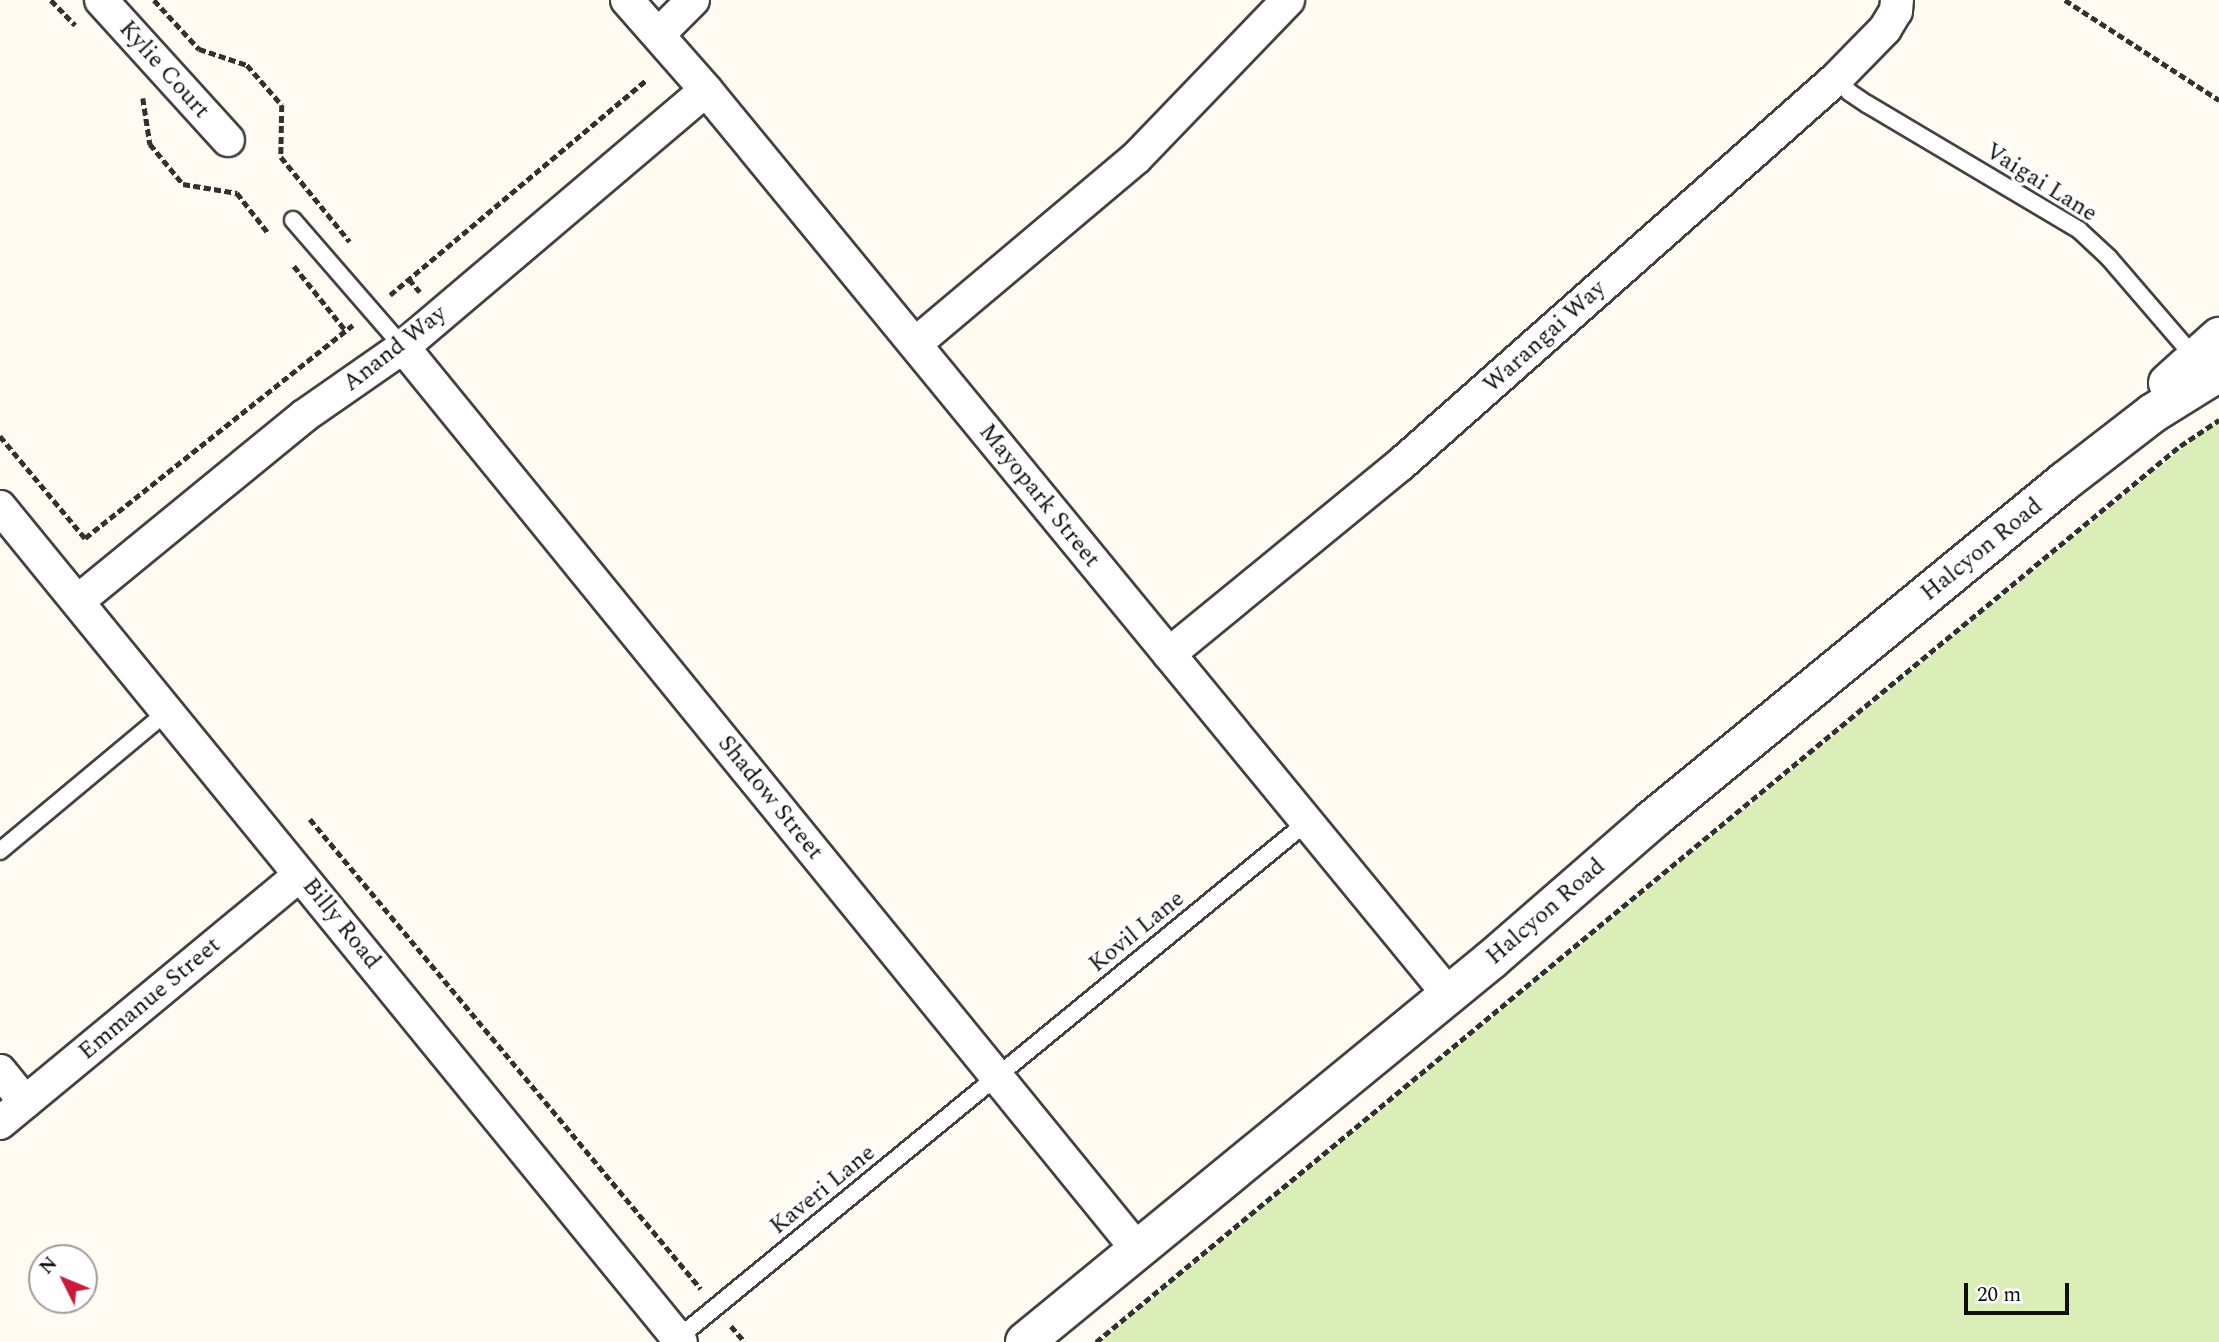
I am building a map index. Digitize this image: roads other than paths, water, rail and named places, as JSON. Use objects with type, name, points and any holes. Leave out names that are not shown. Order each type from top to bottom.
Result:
[{"type":"street","name":"Kylie Court","points":[[101,0],[228,140]]},
{"type":"street","name":"Mayopark Street","points":[[627,0],[706,90],[1449,995]]},
{"type":"street","points":[[659,34],[693,0]]},
{"type":"street","points":[[915,344],[1137,157],[1288,0]]},
{"type":"street","name":"Warangai Way","points":[[1169,654],[1401,464],[1837,78],[1885,29],[1896,11],[1897,0]]},
{"type":"street","name":"Anand Way","points":[[78,601],[304,416],[403,347],[706,90]]},
{"type":"street","name":"Shadow Street","points":[[403,347],[1138,1250]]},
{"type":"street","name":"Halcyon Road","points":[[1025,1342],[1449,995],[1652,820],[2065,481],[2152,413],[2211,355]]},
{"type":"street","name":"Billy Road","points":[[0,506],[679,1340]]},
{"type":"street","name":"Emmanue Street","points":[[0,1123],[300,875]]},
{"type":"street","points":[[0,1071],[25,1102]]},
{"type":"lane","name":"Vaigai Lane","points":[[1837,78],[1849,92],[1867,104],[2079,230],[2211,355]]},
{"type":"lane","points":[[293,220],[403,347]]},
{"type":"lane","points":[[0,851],[168,711]]},
{"type":"lane","name":"Kovil Lane","points":[[997,1077],[1307,822]]},
{"type":"lane","name":"Kaveri Lane","points":[[679,1340],[997,1077]]}]
